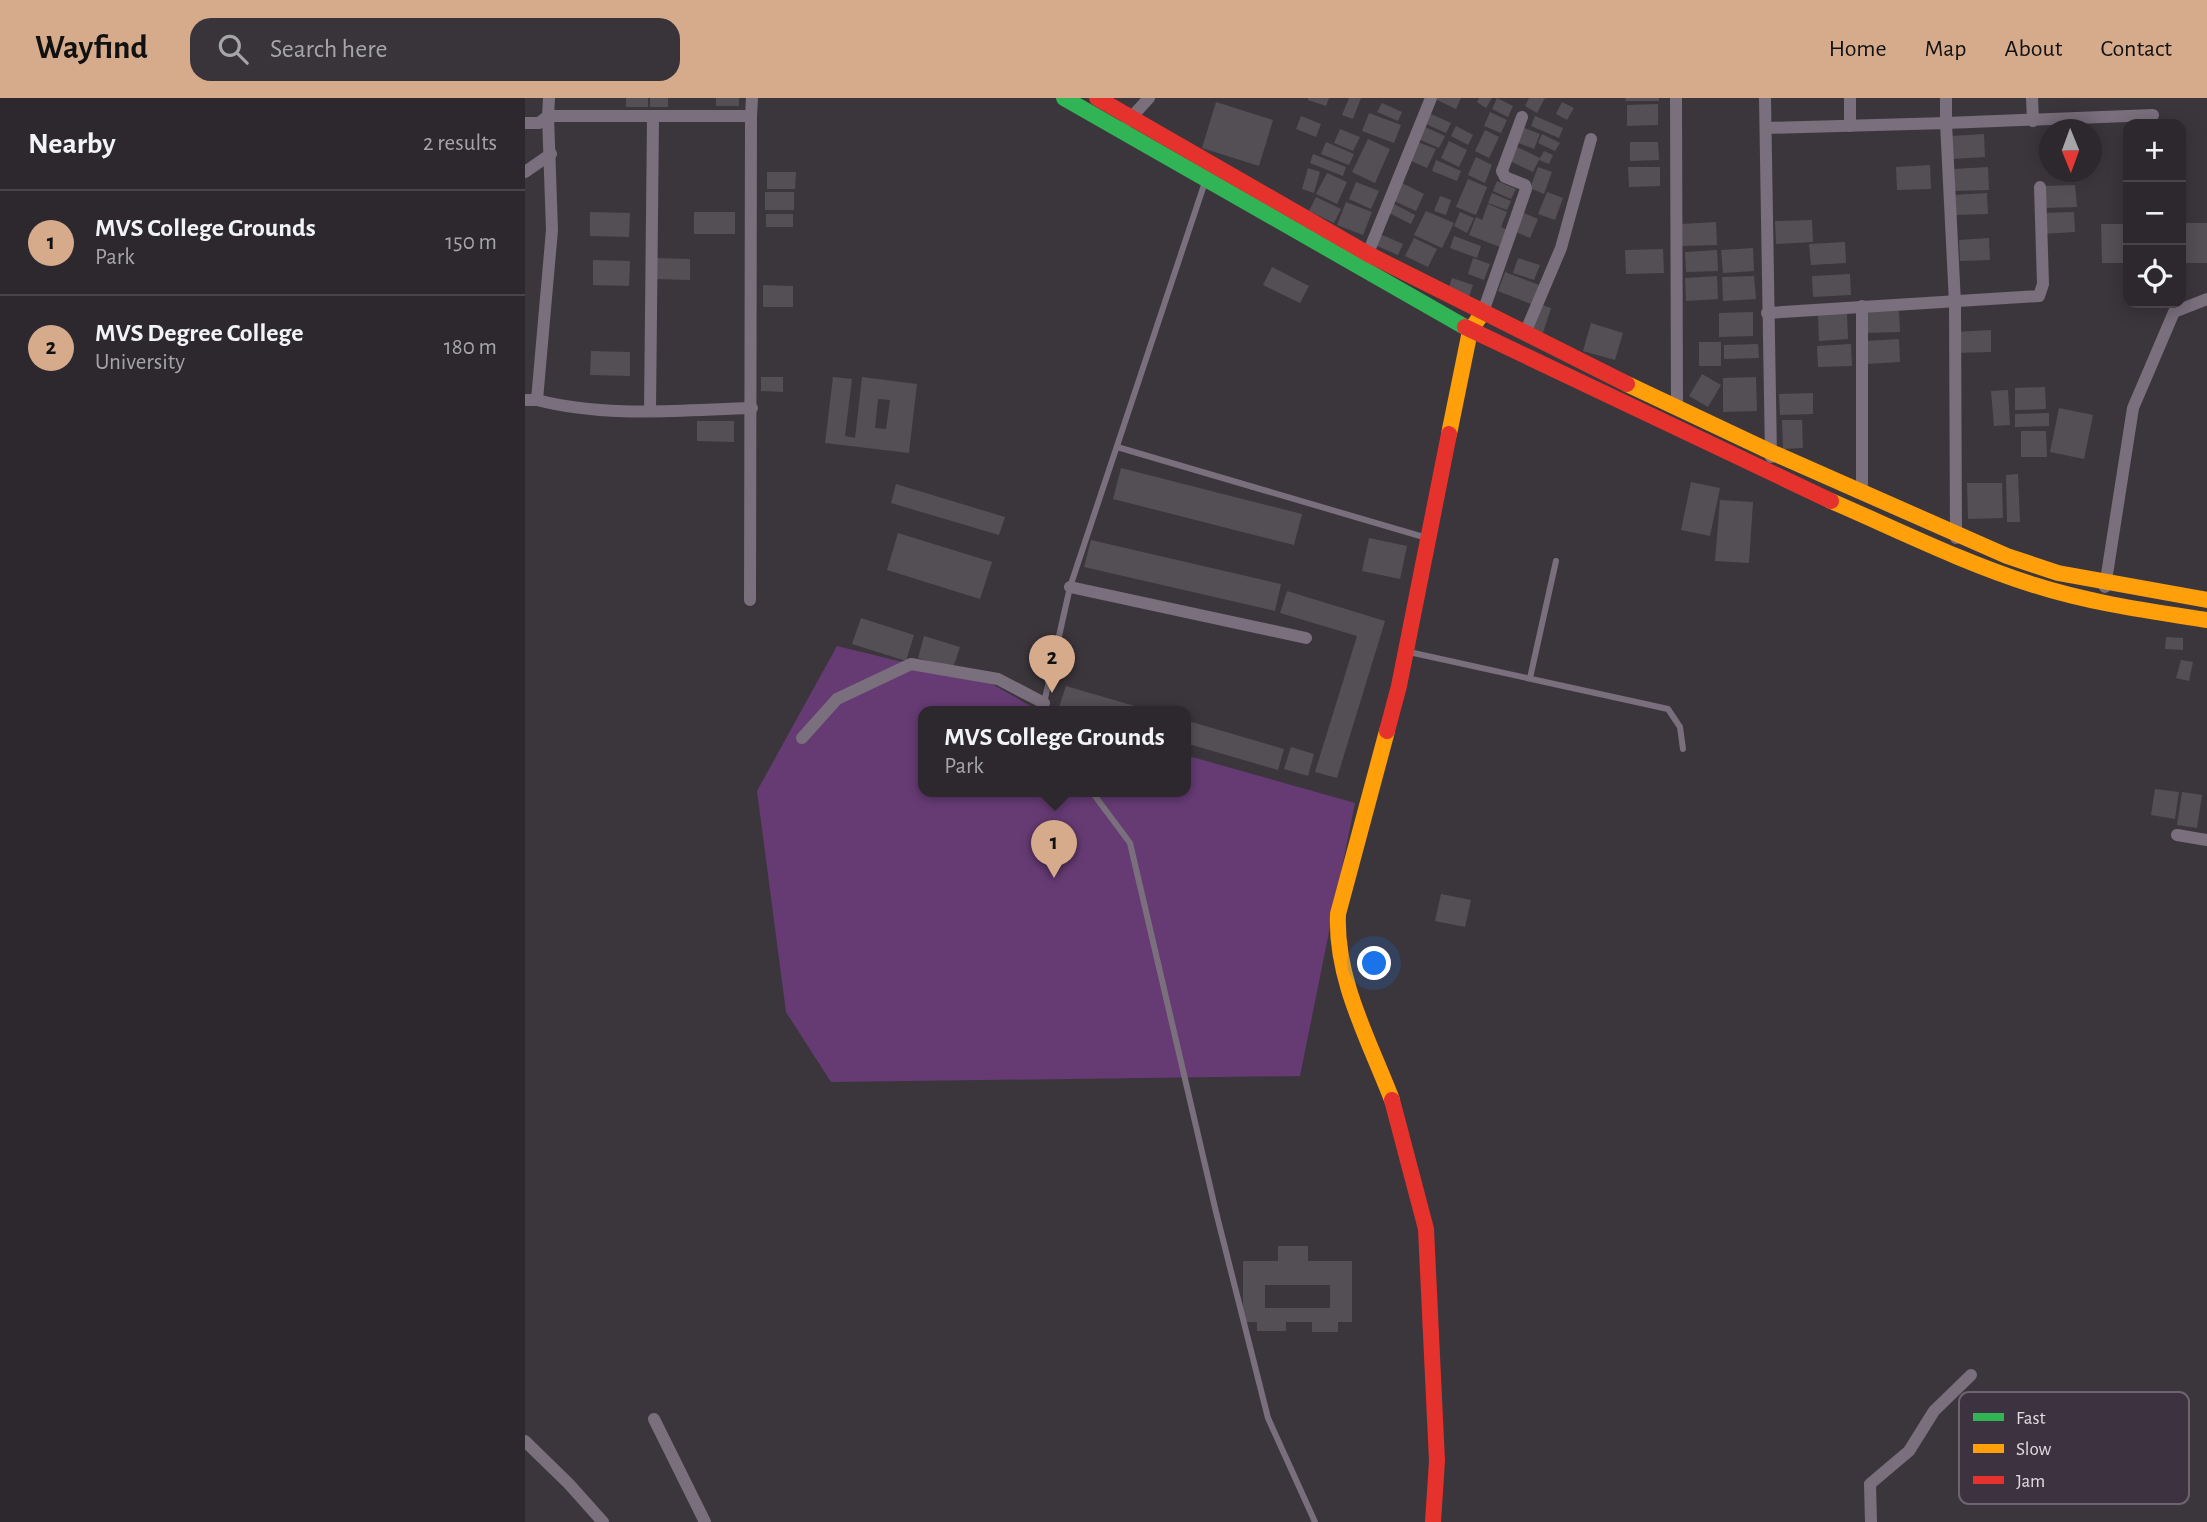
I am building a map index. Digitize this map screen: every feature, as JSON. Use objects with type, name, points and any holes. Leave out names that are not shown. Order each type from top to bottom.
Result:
[{"type":"main road","points":[[1064,98],[1125,124],[1364,261],[1470,331],[1771,475],[1956,555],[2033,585],[2096,602],[2207,620]]},
{"type":"main road","points":[[1097,98],[1125,124],[1206,180],[1364,261],[1483,312],[1771,452],[1956,534],[2058,573],[2106,584],[2207,600]]},
{"type":"main road","points":[[1433,1522],[1437,1461],[1426,1229],[1399,1119],[1348,992],[1337,938],[1338,914],[1406,651],[1470,331],[1483,312]]},
{"type":"street","points":[[548,98],[552,230],[531,400],[600,410],[752,408]]},
{"type":"street","points":[[750,600],[752,98]]},
{"type":"street","points":[[1125,124],[1149,98]]},
{"type":"street","points":[[1364,261],[1431,98]]},
{"type":"street","points":[[1676,98],[1677,408]]},
{"type":"street","points":[[1765,98],[1771,475]]},
{"type":"street","points":[[1850,98],[1850,126]]},
{"type":"street","points":[[1946,98],[1955,303],[1956,555]]},
{"type":"street","points":[[2032,98],[2033,121]]},
{"type":"street","points":[[1766,128],[2153,115]]},
{"type":"street","points":[[525,123],[539,123],[548,116],[751,116]]},
{"type":"street","points":[[1483,312],[1525,189],[1525,185],[1505,177],[1502,171],[1522,117]]},
{"type":"street","points":[[649,411],[653,118]]},
{"type":"street","points":[[1525,333],[1561,248],[1591,139]]},
{"type":"street","points":[[525,172],[551,153]]},
{"type":"street","points":[[1767,313],[2039,296],[2043,284],[2040,187]]},
{"type":"street","points":[[2096,602],[2106,584],[2133,408],[2174,312],[2207,299]]},
{"type":"street","points":[[1862,306],[1862,492]]},
{"type":"street","points":[[1070,587],[1307,638]]},
{"type":"street","points":[[802,738],[837,699],[911,664],[998,679],[1041,706]]},
{"type":"street","points":[[2177,835],[2207,840]]},
{"type":"street","points":[[1871,1522],[1870,1484],[1909,1451],[1934,1411],[1971,1375]]},
{"type":"street","points":[[654,1419],[705,1522]]},
{"type":"street","points":[[525,1441],[569,1483],[603,1522]]},
{"type":"lane","points":[[1043,706],[1070,587],[1206,180]]},
{"type":"lane","points":[[1117,447],[1429,539]]},
{"type":"lane","points":[[1530,678],[1556,561]]},
{"type":"lane","points":[[1406,651],[1668,709],[1680,727],[1683,749]]},
{"type":"lane","points":[[1096,797],[1130,843],[1216,1212],[1268,1418],[1315,1522]]},
{"type":"shaded area","points":[[837,646],[992,684],[1030,706],[918,706],[918,797],[1191,797],[1191,757],[1355,803],[1300,1076],[831,1082],[786,1012],[757,791]]},
{"type":"building","points":[[626,98],[648,98],[648,107],[626,107]]},
{"type":"building","points":[[650,98],[668,98],[668,107],[650,107]]},
{"type":"building","points":[[716,98],[739,98],[739,106],[716,106]]},
{"type":"building","points":[[1308,98],[1329,98],[1326,106]]},
{"type":"building","points":[[1349,98],[1361,98],[1353,119],[1342,115]]},
{"type":"building","points":[[1433,98],[1461,98],[1456,109]]},
{"type":"building","points":[[1479,98],[1492,98],[1486,108],[1477,102]]},
{"type":"building","points":[[1497,98],[1513,106],[1508,117],[1492,109]]},
{"type":"building","points":[[1529,98],[1545,98],[1537,113],[1525,106]]},
{"type":"building","points":[[1625,98],[1659,98],[1659,101],[1626,101]]},
{"type":"building","points":[[1216,102],[1273,120],[1259,166],[1202,148]]},
{"type":"building","points":[[1562,102],[1574,108],[1567,120],[1556,114]]},
{"type":"building","points":[[1382,103],[1402,112],[1398,121],[1377,112]]},
{"type":"building","points":[[1658,104],[1658,125],[1627,126],[1627,105]]},
{"type":"building","points":[[1422,110],[1451,123],[1446,133],[1417,120]]},
{"type":"building","points":[[1490,112],[1507,120],[1501,133],[1484,126]]},
{"type":"building","points":[[1369,113],[1401,125],[1394,143],[1362,131]]},
{"type":"building","points":[[1301,116],[1321,124],[1316,137],[1296,129]]},
{"type":"building","points":[[1535,116],[1563,128],[1559,138],[1531,126]]},
{"type":"building","points":[[1416,123],[1445,136],[1439,148],[1411,136]]},
{"type":"building","points":[[1456,126],[1473,135],[1468,145],[1451,136]]},
{"type":"building","points":[[1522,127],[1540,134],[1534,149],[1516,142]]},
{"type":"building","points":[[1340,129],[1360,137],[1353,151],[1334,143]]},
{"type":"building","points":[[1485,130],[1499,137],[1489,158],[1475,151]]},
{"type":"building","points":[[1542,134],[1560,143],[1555,151],[1538,143]]},
{"type":"building","points":[[1984,134],[1985,157],[1952,159],[1951,136]]},
{"type":"building","points":[[1368,139],[1390,149],[1375,183],[1352,172]]},
{"type":"building","points":[[1410,139],[1436,149],[1427,168],[1402,157]]},
{"type":"building","points":[[1449,141],[1467,150],[1459,167],[1441,158]]},
{"type":"building","points":[[1326,142],[1354,154],[1349,165],[1321,154]]},
{"type":"building","points":[[1630,142],[1658,142],[1659,160],[1630,161]]},
{"type":"building","points":[[1517,147],[1540,158],[1533,172],[1510,161]]},
{"type":"building","points":[[1544,151],[1553,155],[1549,164],[1539,160]]},
{"type":"building","points":[[1313,154],[1346,167],[1343,176],[1310,163]]},
{"type":"building","points":[[1476,157],[1492,165],[1485,183],[1468,175]]},
{"type":"building","points":[[1436,160],[1461,171],[1457,181],[1432,171]]},
{"type":"building","points":[[1930,165],[1931,189],[1897,190],[1896,167]]},
{"type":"building","points":[[1538,167],[1552,172],[1544,194],[1530,188]]},
{"type":"building","points":[[1628,167],[1660,167],[1660,186],[1629,187]]},
{"type":"building","points":[[1988,167],[1989,190],[1955,191],[1954,169]]},
{"type":"building","points":[[1308,168],[1320,172],[1314,193],[1302,189]]},
{"type":"building","points":[[767,172],[796,172],[795,189],[767,189]]},
{"type":"building","points":[[1327,173],[1347,182],[1337,204],[1316,194]]},
{"type":"building","points":[[1468,179],[1487,187],[1476,215],[1456,207]]},
{"type":"building","points":[[1497,181],[1516,189],[1511,199],[1493,191]]},
{"type":"building","points":[[1356,182],[1379,191],[1371,209],[1349,199]]},
{"type":"building","points":[[1402,183],[1424,194],[1416,211],[1394,201]]},
{"type":"building","points":[[2075,185],[2077,207],[2044,208],[2043,186]]},
{"type":"building","points":[[765,192],[794,192],[794,210],[765,210]]},
{"type":"building","points":[[1547,192],[1563,198],[1555,220],[1538,214]]},
{"type":"building","points":[[1492,193],[1511,201],[1507,210],[1488,203]]},
{"type":"building","points":[[1987,193],[1988,214],[1954,215],[1953,195]]},
{"type":"building","points":[[1440,196],[1451,200],[1446,215],[1434,211]]},
{"type":"building","points":[[1316,197],[1341,209],[1334,223],[1309,211]]},
{"type":"building","points":[[1346,202],[1372,212],[1363,235],[1337,225]]},
{"type":"building","points":[[1390,202],[1415,215],[1411,224],[1385,211]]},
{"type":"building","points":[[1488,204],[1507,212],[1501,227],[1507,230],[1500,247],[1469,235],[1476,217],[1482,220]]},
{"type":"building","points":[[1426,211],[1454,223],[1442,248],[1414,235]]},
{"type":"building","points":[[590,212],[630,213],[629,237],[590,236]]},
{"type":"building","points":[[694,212],[735,212],[735,234],[694,234]]},
{"type":"building","points":[[1460,212],[1474,218],[1467,233],[1454,226]]},
{"type":"building","points":[[2074,212],[2075,232],[2043,234],[2042,213]]},
{"type":"building","points":[[1524,213],[1538,219],[1530,238],[1516,232]]},
{"type":"building","points":[[766,214],[793,214],[793,227],[766,227]]},
{"type":"building","points":[[1812,220],[1813,242],[1776,244],[1775,221]]},
{"type":"building","points":[[1716,222],[1717,245],[1682,246],[1681,224]]},
{"type":"building","points":[[2186,223],[2207,223],[2207,263],[2186,263]]},
{"type":"building","points":[[2101,224],[2123,224],[2123,263],[2102,263]]},
{"type":"building","points":[[1380,234],[1403,244],[1398,255],[1375,245]]},
{"type":"building","points":[[1454,236],[1481,246],[1477,258],[1450,248]]},
{"type":"building","points":[[1414,238],[1437,249],[1428,267],[1405,256]]},
{"type":"building","points":[[1989,238],[1990,260],[1960,261],[1959,240]]},
{"type":"building","points":[[1845,242],[1846,263],[1811,265],[1809,244]]},
{"type":"building","points":[[1753,248],[1754,271],[1723,273],[1721,250]]},
{"type":"building","points":[[1663,249],[1664,273],[1626,274],[1625,250]]},
{"type":"building","points":[[1717,250],[1718,271],[1686,272],[1685,252]]},
{"type":"building","points":[[655,258],[690,259],[690,280],[655,279]]},
{"type":"building","points":[[1473,258],[1490,264],[1484,280],[1468,274]]},
{"type":"building","points":[[1518,258],[1540,265],[1534,280],[1513,273]]},
{"type":"building","points":[[593,260],[630,261],[629,286],[593,285]]},
{"type":"building","points":[[1272,267],[1309,286],[1300,303],[1263,285]]},
{"type":"building","points":[[1505,272],[1539,285],[1531,304],[1498,291]]},
{"type":"building","points":[[1850,274],[1851,295],[1813,297],[1812,276]]},
{"type":"building","points":[[1717,276],[1718,299],[1686,301],[1685,278]]},
{"type":"building","points":[[1754,276],[1756,299],[1723,301],[1722,277]]},
{"type":"building","points":[[1452,278],[1473,285],[1469,297],[1448,290]]},
{"type":"building","points":[[763,285],[793,286],[793,307],[763,307]]},
{"type":"building","points":[[1539,304],[1551,308],[1543,333],[1531,329]]},
{"type":"building","points":[[1899,310],[1900,332],[1865,333],[1864,311]]},
{"type":"building","points":[[1753,312],[1753,336],[1719,337],[1719,313]]},
{"type":"building","points":[[1847,313],[1848,339],[1819,341],[1818,315]]},
{"type":"building","points":[[1591,323],[1623,333],[1615,360],[1583,351]]},
{"type":"building","points":[[1991,330],[1991,352],[1955,353],[1954,332]]},
{"type":"building","points":[[1899,339],[1900,362],[1867,364],[1866,341]]},
{"type":"building","points":[[1699,342],[1721,342],[1721,366],[1699,366]]},
{"type":"building","points":[[1758,344],[1759,358],[1724,359],[1724,345]]},
{"type":"building","points":[[1851,344],[1852,366],[1818,367],[1817,346]]},
{"type":"building","points":[[591,351],[630,352],[630,376],[590,375]]},
{"type":"building","points":[[1702,374],[1721,385],[1708,407],[1689,396]]},
{"type":"building","points":[[761,377],[783,377],[783,392],[761,391]]},
{"type":"building","points":[[833,377],[852,379],[845,436],[855,438],[862,377],[917,384],[909,453],[825,443]],"holes":[[[878,399],[890,400],[886,429],[875,428]]]},
{"type":"building","points":[[1756,377],[1757,411],[1723,412],[1723,378]]},
{"type":"building","points":[[2045,387],[2046,409],[2015,410],[2015,388]]},
{"type":"building","points":[[2008,390],[2010,425],[1994,426],[1991,391]]},
{"type":"building","points":[[1813,393],[1813,414],[1780,415],[1779,394]]},
{"type":"building","points":[[2059,408],[2093,415],[2084,459],[2050,452]]},
{"type":"building","points":[[2049,413],[2049,426],[2015,427],[2015,414]]},
{"type":"building","points":[[1782,420],[1802,420],[1803,448],[1783,449]]},
{"type":"building","points":[[697,421],[734,421],[734,442],[697,441]]},
{"type":"building","points":[[2021,431],[2046,431],[2047,457],[2021,457]]},
{"type":"building","points":[[1121,468],[1302,514],[1294,545],[1113,499]]},
{"type":"building","points":[[2018,474],[2020,522],[2007,522],[2006,475]]},
{"type":"building","points":[[1691,482],[1720,488],[1710,536],[1681,530]]},
{"type":"building","points":[[1967,483],[2002,483],[2003,518],[1968,519]]},
{"type":"building","points":[[896,484],[1005,517],[999,535],[891,503]]},
{"type":"building","points":[[1720,500],[1753,502],[1749,563],[1715,561]]},
{"type":"building","points":[[898,533],[992,562],[980,599],[887,570]]},
{"type":"building","points":[[1369,538],[1407,546],[1400,579],[1362,571]]},
{"type":"building","points":[[1091,540],[1281,584],[1275,611],[1084,567]]},
{"type":"building","points":[[1287,591],[1385,621],[1337,778],[1315,772],[1357,636],[1280,613]]},
{"type":"building","points":[[861,618],[914,635],[906,661],[852,644]]},
{"type":"building","points":[[924,636],[960,647],[953,668],[918,658]]},
{"type":"building","points":[[2166,637],[2183,638],[2183,650],[2165,649]]},
{"type":"building","points":[[2181,660],[2193,662],[2189,681],[2176,678]]},
{"type":"building","points":[[1066,686],[1135,706],[1059,706]]},
{"type":"building","points":[[1191,722],[1284,749],[1278,770],[1191,745]]},
{"type":"building","points":[[1291,747],[1314,754],[1308,776],[1284,769]]},
{"type":"building","points":[[2155,789],[2179,792],[2175,819],[2151,815]]},
{"type":"building","points":[[2182,792],[2202,795],[2197,828],[2177,825]]},
{"type":"building","points":[[1441,894],[1471,900],[1465,927],[1435,921]]},
{"type":"building","points":[[1278,1246],[1308,1246],[1308,1261],[1352,1261],[1352,1322],[1338,1322],[1338,1332],[1312,1332],[1312,1322],[1286,1322],[1286,1331],[1257,1331],[1257,1322],[1243,1322],[1243,1261],[1278,1261]],"holes":[[[1265,1285],[1330,1285],[1330,1308],[1265,1308]]]},
{"type":"traffic: fast","points":[[1064,98],[1465,327]]},
{"type":"traffic: slow","points":[[1449,434],[1470,331],[1483,312]]},
{"type":"traffic: slow","points":[[1627,384],[1771,452],[2007,556],[2058,573],[2207,600]]},
{"type":"traffic: slow","points":[[1831,501],[1957,556],[2034,585],[2098,602],[2207,620]]},
{"type":"traffic: slow","points":[[1387,731],[1338,914],[1342,962],[1348,986],[1392,1100]]},
{"type":"traffic: jam","points":[[1097,98],[1368,254],[1627,384]]},
{"type":"traffic: jam","points":[[1465,327],[1831,501]]},
{"type":"traffic: jam","points":[[1387,731],[1399,686],[1449,434]]},
{"type":"traffic: jam","points":[[1392,1100],[1426,1229],[1437,1461],[1433,1522]]},
{"type":"place","name":"MVS Degree College","points":[[1052,693]]},
{"type":"place","name":"MVS College Grounds","points":[[1054,878]]}]
